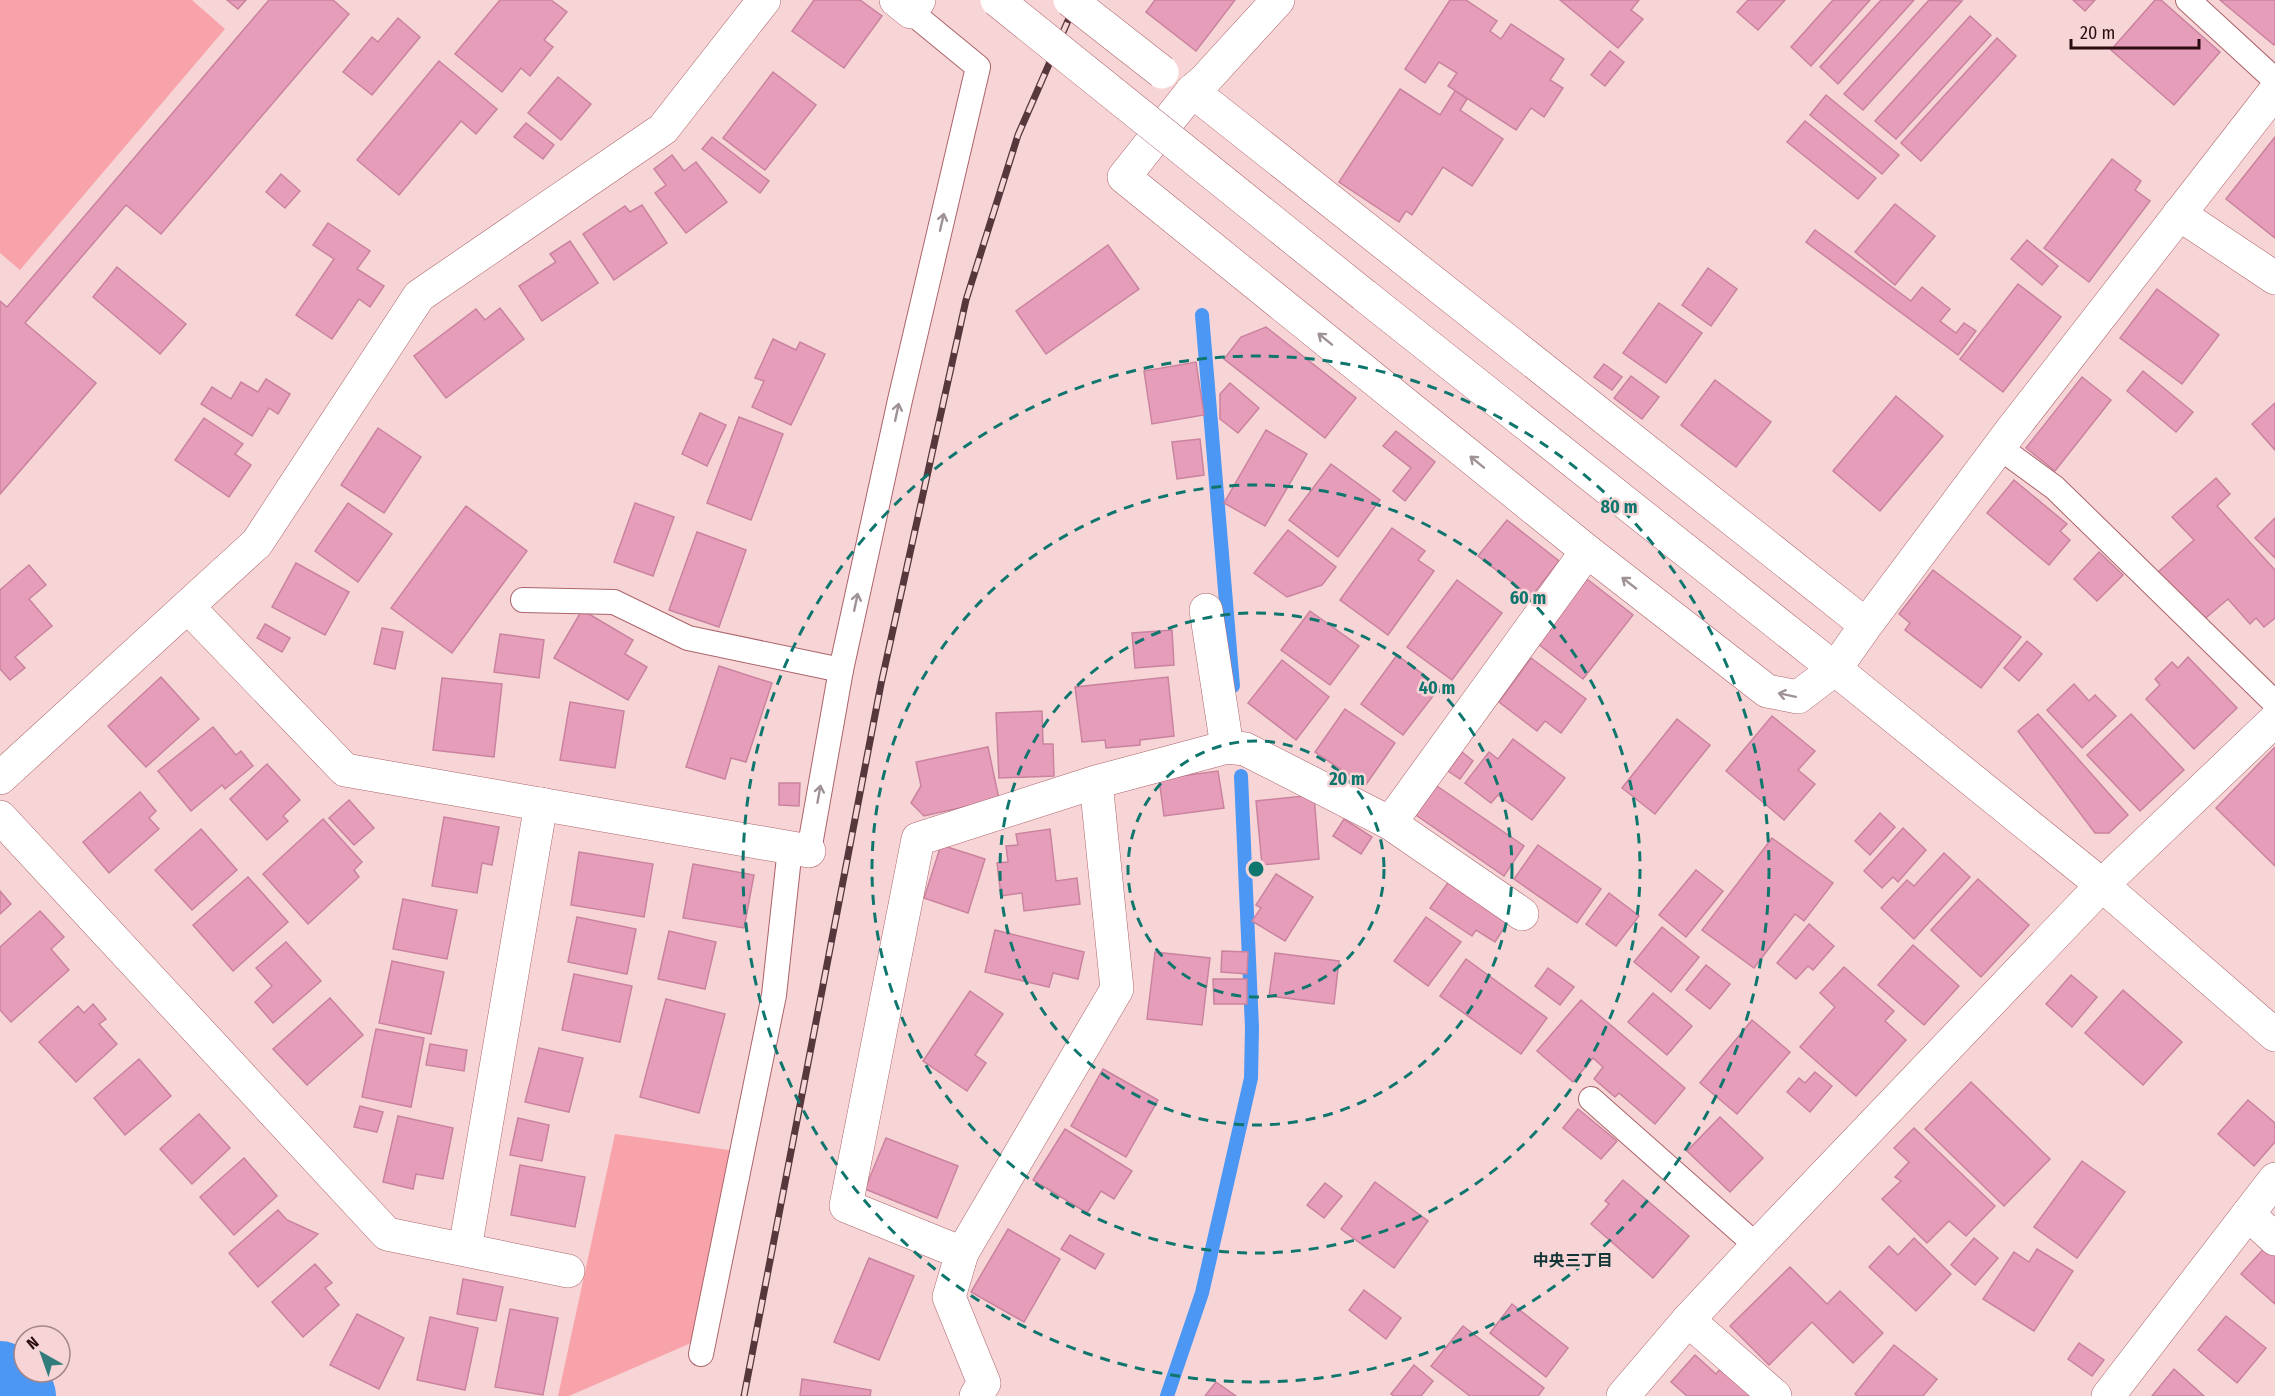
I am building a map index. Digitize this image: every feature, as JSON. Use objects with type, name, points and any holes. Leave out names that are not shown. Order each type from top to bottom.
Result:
[{"type":"street","points":[[0,778],[257,543],[419,297],[663,129],[764,0]]},
{"type":"street","points":[[997,0],[2102,885],[2275,1035]]},
{"type":"street","points":[[1070,0],[1162,72]]},
{"type":"street","points":[[1278,0],[1204,81],[1191,91],[1124,177],[1587,551],[1767,691],[1797,698],[1835,669],[1999,447],[2275,91]]},
{"type":"street","points":[[1191,91],[1866,625]]},
{"type":"street","points":[[2179,213],[2275,278]]},
{"type":"street","points":[[1390,823],[1587,551]]},
{"type":"street","points":[[188,607],[345,770],[800,850]]},
{"type":"street","points":[[1206,610],[1227,747]]},
{"type":"street","points":[[1623,1396],[1756,1246],[2102,885],[2275,720]]},
{"type":"street","points":[[962,1253],[846,1206],[918,839],[1096,782],[1227,747],[1245,749],[1390,823],[1522,914]]},
{"type":"street","points":[[976,1396],[984,1383],[949,1297],[962,1253],[1117,989],[1096,782]]},
{"type":"street","points":[[465,1249],[541,804]]},
{"type":"street","points":[[0,817],[387,1234],[568,1270]]},
{"type":"street","points":[[2108,1396],[2275,1179]]},
{"type":"street","points":[[2248,1214],[2275,1239]]},
{"type":"street","points":[[1688,1320],[1775,1396]]},
{"type":"lane","points":[[2188,0],[2275,80]]},
{"type":"lane","points":[[701,1353],[774,995],[800,850],[900,400],[978,68],[909,4]]},
{"type":"lane","points":[[1999,447],[2055,488],[2275,704]]},
{"type":"lane","points":[[523,600],[614,602],[688,638],[841,670]]},
{"type":"lane","points":[[1591,1100],[1756,1246]]},
{"type":"shaded area","points":[[0,0],[192,0],[225,29],[20,270],[0,253]]},
{"type":"shaded area","points":[[615,1134],[736,1151],[705,1337],[569,1396],[558,1396]]},
{"type":"building","points":[[227,0],[246,0],[238,9]]},
{"type":"building","points":[[269,0],[333,0],[349,14],[161,234],[126,205],[25,323],[96,383],[0,494],[0,301],[7,307]]},
{"type":"building","points":[[500,0],[551,0],[567,12],[544,40],[553,47],[530,76],[521,68],[502,92],[455,54]]},
{"type":"building","points":[[814,0],[860,0],[882,16],[844,68],[792,31]]},
{"type":"building","points":[[1155,0],[1235,0],[1196,51],[1146,12]]},
{"type":"building","points":[[1450,0],[1466,0],[1497,21],[1490,31],[1501,39],[1511,24],[1564,59],[1550,80],[1563,88],[1544,117],[1531,108],[1516,130],[1448,86],[1457,73],[1439,62],[1425,83],[1405,69]]},
{"type":"building","points":[[1560,0],[1639,0],[1631,10],[1643,19],[1618,48]]},
{"type":"building","points":[[1748,0],[1785,0],[1758,30],[1737,12]]},
{"type":"building","points":[[1833,0],[1870,0],[1811,66],[1791,47]]},
{"type":"building","points":[[1881,0],[1914,0],[1838,84],[1820,67]]},
{"type":"building","points":[[1929,0],[1962,1],[1863,110],[1844,94]]},
{"type":"building","points":[[2073,0],[2095,0],[2085,11]]},
{"type":"building","points":[[2155,0],[2161,0],[2220,52],[2174,105],[2111,50]]},
{"type":"building","points":[[2220,0],[2275,0],[2275,44],[2274,45]]},
{"type":"building","points":[[1970,16],[1991,35],[1896,139],[1875,121]]},
{"type":"building","points":[[398,18],[420,37],[372,95],[343,72],[372,37],[378,42]]},
{"type":"building","points":[[1997,38],[2016,56],[1921,161],[1901,143]]},
{"type":"building","points":[[1610,51],[1624,62],[1605,86],[1591,75]]},
{"type":"building","points":[[439,61],[497,109],[476,134],[461,121],[399,195],[357,160]]},
{"type":"building","points":[[773,72],[816,105],[765,170],[723,138]]},
{"type":"building","points":[[558,77],[591,104],[561,140],[528,113]]},
{"type":"building","points":[[1400,89],[1440,115],[1455,91],[1467,99],[1460,110],[1503,139],[1472,186],[1443,167],[1412,215],[1406,211],[1399,222],[1339,182]]},
{"type":"building","points":[[1826,95],[1899,155],[1882,174],[1810,115]]},
{"type":"building","points":[[1805,121],[1876,178],[1858,199],[1787,142]]},
{"type":"building","points":[[526,123],[554,145],[543,159],[514,137]]},
{"type":"building","points":[[712,137],[769,181],[760,193],[702,149]]},
{"type":"building","points":[[2275,137],[2275,238],[2226,199]]},
{"type":"building","points":[[672,155],[684,171],[696,162],[727,202],[686,233],[655,193],[666,185],[654,169]]},
{"type":"building","points":[[2112,159],[2141,181],[2135,190],[2150,201],[2089,282],[2044,248]]},
{"type":"building","points":[[281,174],[300,191],[285,208],[266,192]]},
{"type":"building","points":[[1895,204],[1935,236],[1895,285],[1855,252]]},
{"type":"building","points":[[642,205],[667,243],[614,280],[583,234],[625,206],[630,212]]},
{"type":"building","points":[[328,223],[370,251],[357,269],[384,286],[370,307],[359,299],[332,339],[296,315],[334,259],[313,245]]},
{"type":"building","points":[[1815,230],[1911,301],[1922,287],[1950,309],[1940,321],[1956,333],[1964,323],[1976,331],[1958,355],[1806,242]]},
{"type":"building","points":[[2027,240],[2058,266],[2042,285],[2011,259]]},
{"type":"building","points":[[570,241],[598,283],[542,321],[519,286],[556,262],[550,254]]},
{"type":"building","points":[[1108,245],[1139,289],[1046,354],[1016,311]]},
{"type":"building","points":[[117,267],[186,324],[160,354],[93,297]]},
{"type":"building","points":[[1708,268],[1737,289],[1711,326],[1682,305]]},
{"type":"building","points":[[2018,284],[2061,317],[2003,392],[1960,359]]},
{"type":"building","points":[[2157,289],[2219,335],[2182,384],[2120,338]]},
{"type":"building","points":[[1659,303],[1702,333],[1666,383],[1623,353]]},
{"type":"building","points":[[500,308],[524,339],[446,398],[414,356],[476,309],[485,320]]},
{"type":"building","points":[[1266,327],[1356,398],[1325,438],[1224,359],[1241,337]]},
{"type":"building","points":[[773,339],[796,350],[800,342],[825,354],[791,425],[752,407],[764,381],[755,378]]},
{"type":"building","points":[[1196,362],[1204,415],[1152,424],[1144,371]]},
{"type":"building","points":[[1604,364],[1622,377],[1612,390],[1594,377]]},
{"type":"building","points":[[2143,371],[2193,412],[2176,432],[2127,391]]},
{"type":"building","points":[[1631,376],[1659,397],[1642,419],[1614,398]]},
{"type":"building","points":[[2082,377],[2111,400],[2055,471],[2026,448]]},
{"type":"building","points":[[266,379],[290,394],[278,414],[269,408],[252,436],[201,404],[212,387],[231,399],[241,382],[258,392]]},
{"type":"building","points":[[1715,380],[1771,422],[1736,467],[1681,425]]},
{"type":"building","points":[[1230,383],[1259,408],[1238,433],[1220,419],[1220,394]]},
{"type":"building","points":[[1896,396],[1943,436],[1880,511],[1833,471]]},
{"type":"building","points":[[2275,403],[2275,450],[2252,424]]},
{"type":"building","points":[[700,413],[726,425],[707,466],[682,454]]},
{"type":"building","points":[[739,417],[783,434],[751,520],[707,503]]},
{"type":"building","points":[[204,418],[243,444],[235,454],[251,465],[229,497],[175,460]]},
{"type":"building","points":[[378,428],[421,457],[384,513],[341,485]]},
{"type":"building","points":[[1266,430],[1307,454],[1265,526],[1224,503]]},
{"type":"building","points":[[1396,431],[1435,462],[1405,501],[1393,491],[1411,468],[1383,446]]},
{"type":"building","points":[[1200,439],[1204,475],[1177,479],[1172,442]]},
{"type":"building","points":[[1331,464],[1380,500],[1338,557],[1289,520]]},
{"type":"building","points":[[2216,478],[2230,494],[2217,506],[2275,570],[2275,618],[2264,627],[2256,618],[2250,624],[2228,599],[2201,622],[2157,573],[2194,540],[2172,517]]},
{"type":"building","points":[[2014,480],[2067,524],[2060,531],[2070,540],[2049,565],[1987,513]]},
{"type":"building","points":[[348,503],[392,534],[358,582],[315,551]]},
{"type":"building","points":[[635,503],[674,517],[653,576],[614,562]]},
{"type":"building","points":[[466,506],[527,551],[452,653],[391,608]]},
{"type":"building","points":[[2275,518],[2275,558],[2255,538]]},
{"type":"building","points":[[1507,520],[1559,561],[1531,597],[1478,556]]},
{"type":"building","points":[[1392,528],[1425,551],[1418,560],[1434,571],[1388,635],[1340,600]]},
{"type":"building","points":[[1288,530],[1336,567],[1322,585],[1287,597],[1254,573]]},
{"type":"building","points":[[697,532],[746,550],[719,627],[669,610]]},
{"type":"building","points":[[2099,552],[2123,575],[2097,601],[2074,579]]},
{"type":"building","points":[[296,563],[349,592],[325,635],[272,607]]},
{"type":"building","points":[[29,565],[46,585],[29,599],[52,626],[15,657],[25,668],[10,680],[0,669],[0,590]]},
{"type":"building","points":[[1933,570],[2021,637],[1981,688],[1905,630],[1910,623],[1899,614]]},
{"type":"building","points":[[1587,579],[1633,615],[1583,679],[1537,643]]},
{"type":"building","points":[[1457,580],[1502,613],[1452,680],[1407,647]]},
{"type":"building","points":[[582,610],[633,640],[625,654],[647,667],[628,700],[554,658]]},
{"type":"building","points":[[1310,611],[1359,646],[1330,685],[1281,650]]},
{"type":"building","points":[[265,624],[290,638],[282,652],[257,638]]},
{"type":"building","points":[[382,628],[403,632],[395,669],[374,664]]},
{"type":"building","points":[[1172,630],[1174,665],[1135,668],[1132,633]]},
{"type":"building","points":[[500,634],[544,640],[539,678],[494,672]]},
{"type":"building","points":[[2027,641],[2042,654],[2019,681],[2004,668]]},
{"type":"building","points":[[1397,655],[1440,687],[1403,735],[1361,704]]},
{"type":"building","points":[[2188,657],[2237,708],[2194,749],[2146,699],[2160,685],[2155,679],[2172,662],[2178,668]]},
{"type":"building","points":[[1531,658],[1586,699],[1561,733],[1545,721],[1537,731],[1499,702]]},
{"type":"building","points":[[1282,660],[1329,697],[1296,740],[1248,703]]},
{"type":"building","points":[[719,666],[772,683],[746,762],[731,758],[725,779],[686,767]]},
{"type":"building","points":[[161,677],[199,719],[146,767],[108,726]]},
{"type":"building","points":[[1168,677],[1174,736],[1140,740],[1140,745],[1106,748],[1105,740],[1082,742],[1075,687]]},
{"type":"building","points":[[442,678],[502,684],[494,757],[433,750]]},
{"type":"building","points":[[2074,684],[2089,701],[2095,695],[2116,716],[2082,748],[2047,710]]},
{"type":"building","points":[[570,702],[624,711],[615,768],[560,760]]},
{"type":"building","points":[[1345,709],[1395,743],[1365,786],[1315,752]]},
{"type":"building","points":[[1042,711],[1043,744],[1053,744],[1054,776],[999,778],[996,713]]},
{"type":"building","points":[[2038,714],[2128,815],[2109,833],[2095,833],[2018,731]]},
{"type":"building","points":[[2131,714],[2184,770],[2140,811],[2087,755]]},
{"type":"building","points":[[1772,716],[1815,751],[1798,770],[1815,784],[1784,820],[1726,771]]},
{"type":"building","points":[[1677,719],[1710,745],[1655,814],[1622,788]]},
{"type":"building","points":[[213,727],[236,755],[241,751],[253,766],[225,789],[222,785],[191,811],[158,771]]},
{"type":"building","points":[[1513,739],[1565,778],[1532,820],[1498,795],[1491,803],[1465,783],[1489,752],[1498,759]]},
{"type":"building","points":[[988,747],[999,799],[924,816],[911,803],[921,786],[916,762]]},
{"type":"building","points":[[2275,747],[2275,866],[2216,808]]},
{"type":"building","points":[[1462,752],[1473,761],[1460,779],[1448,771]]},
{"type":"building","points":[[267,764],[300,800],[283,816],[288,821],[267,840],[230,799]]},
{"type":"building","points":[[1218,771],[1224,808],[1164,816],[1159,779]]},
{"type":"building","points":[[779,783],[800,783],[799,806],[779,805]]},
{"type":"building","points":[[1437,786],[1524,846],[1504,876],[1416,815]]},
{"type":"building","points":[[140,792],[156,811],[149,818],[159,829],[109,873],[83,842]]},
{"type":"building","points":[[1314,795],[1319,859],[1262,865],[1256,801]]},
{"type":"building","points":[[349,800],[374,828],[354,845],[329,818]]},
{"type":"building","points":[[1880,813],[1895,827],[1870,855],[1855,841]]},
{"type":"building","points":[[444,817],[499,827],[492,865],[482,863],[477,893],[432,886]]},
{"type":"building","points":[[323,819],[362,862],[354,870],[359,877],[308,924],[263,874]]},
{"type":"building","points":[[1344,819],[1372,837],[1361,854],[1333,836]]},
{"type":"building","points":[[1903,828],[1926,850],[1898,882],[1893,877],[1882,888],[1864,871]]},
{"type":"building","points":[[201,829],[237,870],[192,910],[155,870]]},
{"type":"building","points":[[1050,829],[1056,881],[1077,878],[1080,904],[1024,911],[1022,893],[1001,896],[997,863],[1008,862],[1006,846],[1018,845],[1016,834]]},
{"type":"building","points":[[1772,838],[1833,883],[1804,921],[1795,914],[1754,968],[1702,930]]},
{"type":"building","points":[[941,845],[985,859],[968,913],[924,898]]},
{"type":"building","points":[[1538,845],[1601,889],[1577,923],[1514,879]]},
{"type":"building","points":[[579,852],[653,864],[644,917],[571,905]]},
{"type":"building","points":[[1944,853],[1970,877],[1914,939],[1881,908],[1907,880],[1914,886]]},
{"type":"building","points":[[693,864],[754,875],[744,928],[683,918]]},
{"type":"building","points":[[1696,870],[1723,891],[1686,937],[1659,915]]},
{"type":"building","points":[[1276,874],[1313,897],[1285,941],[1252,921],[1261,908],[1256,905]]},
{"type":"building","points":[[248,877],[288,922],[233,971],[193,925]]},
{"type":"building","points":[[1978,879],[2029,925],[1981,977],[1931,930]]},
{"type":"building","points":[[1450,880],[1509,920],[1495,942],[1476,930],[1472,936],[1430,908]]},
{"type":"building","points":[[0,891],[11,904],[0,914]]},
{"type":"building","points":[[1609,893],[1639,916],[1616,946],[1586,924]]},
{"type":"building","points":[[403,899],[457,910],[447,959],[393,949]]},
{"type":"building","points":[[40,911],[64,937],[51,949],[69,970],[11,1022],[0,1010],[0,947]]},
{"type":"building","points":[[577,917],[636,929],[627,974],[568,962]]},
{"type":"building","points":[[1426,917],[1461,942],[1428,986],[1394,961]]},
{"type":"building","points":[[1809,924],[1834,946],[1813,970],[1808,966],[1796,979],[1777,963]]},
{"type":"building","points":[[1662,927],[1699,957],[1671,992],[1634,962]]},
{"type":"building","points":[[995,930],[1084,952],[1078,979],[1053,973],[1049,987],[985,972]]},
{"type":"building","points":[[669,931],[716,942],[705,989],[658,979]]},
{"type":"building","points":[[286,942],[321,981],[273,1023],[255,1002],[272,986],[256,968]]},
{"type":"building","points":[[1913,945],[1959,986],[1924,1025],[1878,985]]},
{"type":"building","points":[[1222,951],[1248,952],[1247,974],[1221,972]]},
{"type":"building","points":[[1155,952],[1210,958],[1202,1025],[1147,1019]]},
{"type":"building","points":[[1275,953],[1339,961],[1334,1004],[1269,996]]},
{"type":"building","points":[[1466,959],[1547,1018],[1521,1054],[1440,996]]},
{"type":"building","points":[[392,961],[444,972],[431,1034],[379,1023]]},
{"type":"building","points":[[1706,965],[1730,984],[1710,1009],[1686,990]]},
{"type":"building","points":[[1844,967],[1894,1011],[1885,1021],[1906,1040],[1856,1096],[1800,1047],[1835,1007],[1820,993]]},
{"type":"building","points":[[1548,968],[1574,987],[1560,1005],[1535,986]]},
{"type":"building","points":[[574,974],[632,986],[620,1042],[562,1030]]},
{"type":"building","points":[[2071,975],[2097,997],[2072,1027],[2046,1004]]},
{"type":"building","points":[[1213,979],[1247,979],[1247,1004],[1214,1004]]},
{"type":"building","points":[[2123,990],[2182,1042],[2143,1085],[2085,1033]]},
{"type":"building","points":[[970,991],[1003,1014],[975,1055],[986,1063],[967,1091],[923,1061]]},
{"type":"building","points":[[1653,993],[1692,1026],[1667,1055],[1628,1022]]},
{"type":"building","points":[[330,998],[363,1035],[307,1085],[273,1049]]},
{"type":"building","points":[[666,999],[725,1014],[699,1113],[640,1097]]},
{"type":"building","points":[[1581,1000],[1685,1088],[1655,1124],[1619,1093],[1615,1097],[1594,1079],[1603,1067],[1593,1058],[1573,1082],[1537,1051]]},
{"type":"building","points":[[93,1004],[106,1019],[99,1024],[117,1044],[76,1082],[39,1042],[78,1006],[84,1013]]},
{"type":"building","points":[[1752,1020],[1790,1052],[1737,1114],[1700,1083]]},
{"type":"building","points":[[376,1029],[424,1038],[411,1107],[362,1097]]},
{"type":"building","points":[[430,1044],[467,1050],[464,1071],[426,1065]]},
{"type":"building","points":[[539,1048],[583,1058],[569,1112],[525,1102]]},
{"type":"building","points":[[139,1059],[171,1096],[125,1135],[94,1098]]},
{"type":"building","points":[[1103,1069],[1158,1100],[1126,1157],[1071,1126]]},
{"type":"building","points":[[1815,1072],[1832,1086],[1810,1112],[1787,1092],[1799,1078],[1805,1083]]},
{"type":"building","points":[[1971,1082],[2050,1159],[2004,1206],[1925,1129]]},
{"type":"building","points":[[2248,1100],[2275,1123],[2275,1142],[2254,1166],[2218,1134]]},
{"type":"building","points":[[360,1106],[383,1112],[377,1132],[354,1127]]},
{"type":"building","points":[[1578,1109],[1617,1141],[1601,1159],[1563,1128]]},
{"type":"building","points":[[199,1114],[230,1148],[192,1184],[160,1149]]},
{"type":"building","points":[[398,1116],[453,1128],[443,1179],[416,1174],[413,1189],[383,1182]]},
{"type":"building","points":[[1720,1117],[1763,1158],[1730,1192],[1687,1151]]},
{"type":"building","points":[[518,1118],[549,1125],[542,1161],[510,1155]]},
{"type":"building","points":[[1914,1128],[1995,1206],[1966,1236],[1949,1221],[1927,1243],[1882,1199],[1901,1181],[1895,1177],[1909,1162],[1894,1148]]},
{"type":"building","points":[[1065,1129],[1132,1171],[1114,1199],[1101,1191],[1087,1213],[1033,1180]]},
{"type":"building","points":[[886,1138],[958,1166],[937,1218],[865,1189]]},
{"type":"building","points":[[244,1158],[277,1196],[234,1235],[200,1197]]},
{"type":"building","points":[[2082,1161],[2125,1192],[2077,1258],[2034,1227]]},
{"type":"building","points":[[520,1165],[585,1177],[575,1227],[511,1215]]},
{"type":"building","points":[[1623,1180],[1689,1236],[1653,1278],[1591,1224],[1609,1204],[1605,1201]]},
{"type":"building","points":[[1375,1182],[1428,1221],[1394,1268],[1341,1229]]},
{"type":"building","points":[[1325,1183],[1342,1196],[1324,1218],[1307,1205]]},
{"type":"building","points":[[278,1210],[287,1220],[318,1234],[258,1287],[229,1253]]},
{"type":"building","points":[[1008,1229],[1060,1259],[1024,1322],[971,1292]]},
{"type":"building","points":[[1070,1235],[1104,1254],[1095,1269],[1061,1249]]},
{"type":"building","points":[[1914,1238],[1951,1274],[1916,1311],[1869,1267],[1889,1246],[1898,1255]]},
{"type":"building","points":[[1974,1238],[1998,1258],[1975,1285],[1951,1265]]},
{"type":"building","points":[[2267,1245],[2275,1252],[2275,1304],[2241,1274]]},
{"type":"building","points":[[2037,1249],[2073,1271],[2034,1331],[1983,1299],[2014,1252],[2029,1262]]},
{"type":"building","points":[[869,1258],[914,1276],[879,1360],[834,1342]]},
{"type":"building","points":[[315,1264],[332,1283],[325,1288],[339,1305],[303,1337],[272,1302]]},
{"type":"building","points":[[1790,1267],[1827,1304],[1840,1291],[1883,1333],[1853,1363],[1812,1322],[1769,1365],[1730,1326]]},
{"type":"building","points":[[463,1279],[503,1287],[496,1321],[457,1314]]},
{"type":"building","points":[[1364,1290],[1401,1318],[1386,1339],[1349,1310]]},
{"type":"building","points":[[1512,1304],[1568,1348],[1546,1377],[1490,1333]]},
{"type":"building","points":[[510,1309],[558,1318],[543,1395],[495,1387]]},
{"type":"building","points":[[357,1314],[404,1338],[379,1389],[330,1365]]},
{"type":"building","points":[[2226,1316],[2266,1348],[2237,1383],[2198,1350]]},
{"type":"building","points":[[430,1317],[478,1328],[465,1390],[417,1380]]},
{"type":"building","points":[[1463,1326],[1544,1388],[1538,1396],[1470,1396],[1431,1366]]},
{"type":"building","points":[[2079,1343],[2104,1360],[2092,1376],[2068,1359]]},
{"type":"building","points":[[1894,1345],[1937,1379],[1923,1396],[1857,1396],[1855,1394]]},
{"type":"building","points":[[1695,1355],[1716,1374],[1721,1368],[1754,1396],[1687,1396],[1671,1382]]},
{"type":"building","points":[[1414,1365],[1433,1381],[1421,1396],[1391,1394]]},
{"type":"building","points":[[2174,1369],[2204,1396],[2152,1396]]},
{"type":"building","points":[[802,1379],[871,1390],[870,1396],[800,1396]]},
{"type":"building","points":[[1216,1382],[1236,1396],[1205,1396]]},
{"type":"waterway","points":[[1202,315],[1233,686]]},
{"type":"waterway","points":[[1167,1396],[1202,1293],[1251,1078],[1252,1028],[1241,776]]},
{"type":"waterway","points":[[0,1379],[18,1396]]},
{"type":"railway","points":[[744,1396],[881,684],[966,300],[1018,135],[1077,0]]},
{"type":"district","name":"中央三丁目","points":[[1573,1260]]}]
